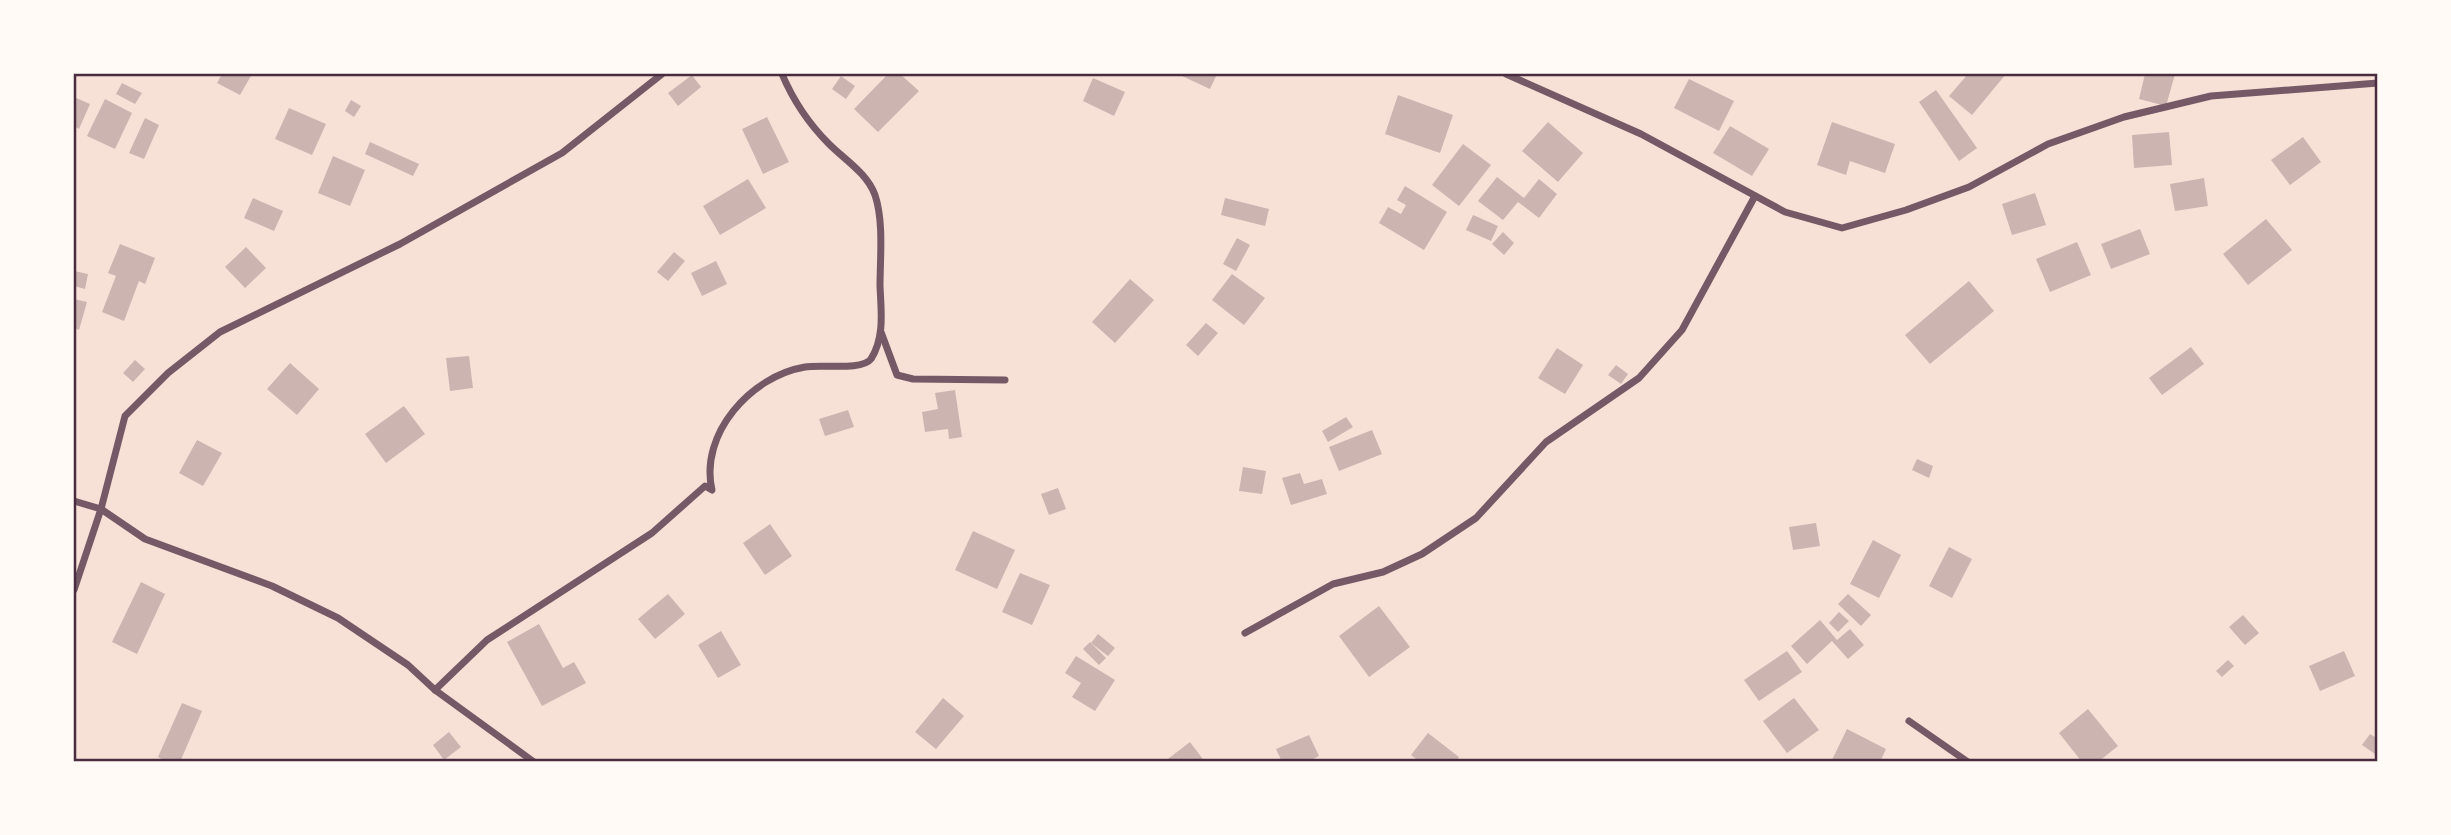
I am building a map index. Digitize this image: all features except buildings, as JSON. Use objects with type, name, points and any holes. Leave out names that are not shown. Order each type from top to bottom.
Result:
[{"type":"street","points":[[74,590],[101,509],[125,416],[168,373],[220,332],[400,244],[562,153],[662,74]]},
{"type":"street","points":[[782,74],[800,110],[828,144],[859,171],[875,195],[879,229],[881,332],[897,375],[913,379],[1005,380]]},
{"type":"street","points":[[1506,74],[1641,134],[1784,212],[1842,228],[1906,210],[1969,187],[2048,144],[2124,117],[2211,96],[2378,83]]},
{"type":"street","points":[[1245,633],[1334,584],[1383,572],[1422,554],[1476,518],[1546,442],[1639,378],[1682,330],[1755,197]]},
{"type":"street","points":[[435,690],[487,640],[653,533],[705,485],[712,490],[708,472],[712,450],[722,427],[755,389],[802,368],[832,365],[859,367],[870,360],[881,332]]},
{"type":"street","points":[[74,501],[101,509],[145,538],[272,586],[338,618],[408,665],[435,690],[534,761]]},
{"type":"street","points":[[1909,721],[1968,761]]}]
